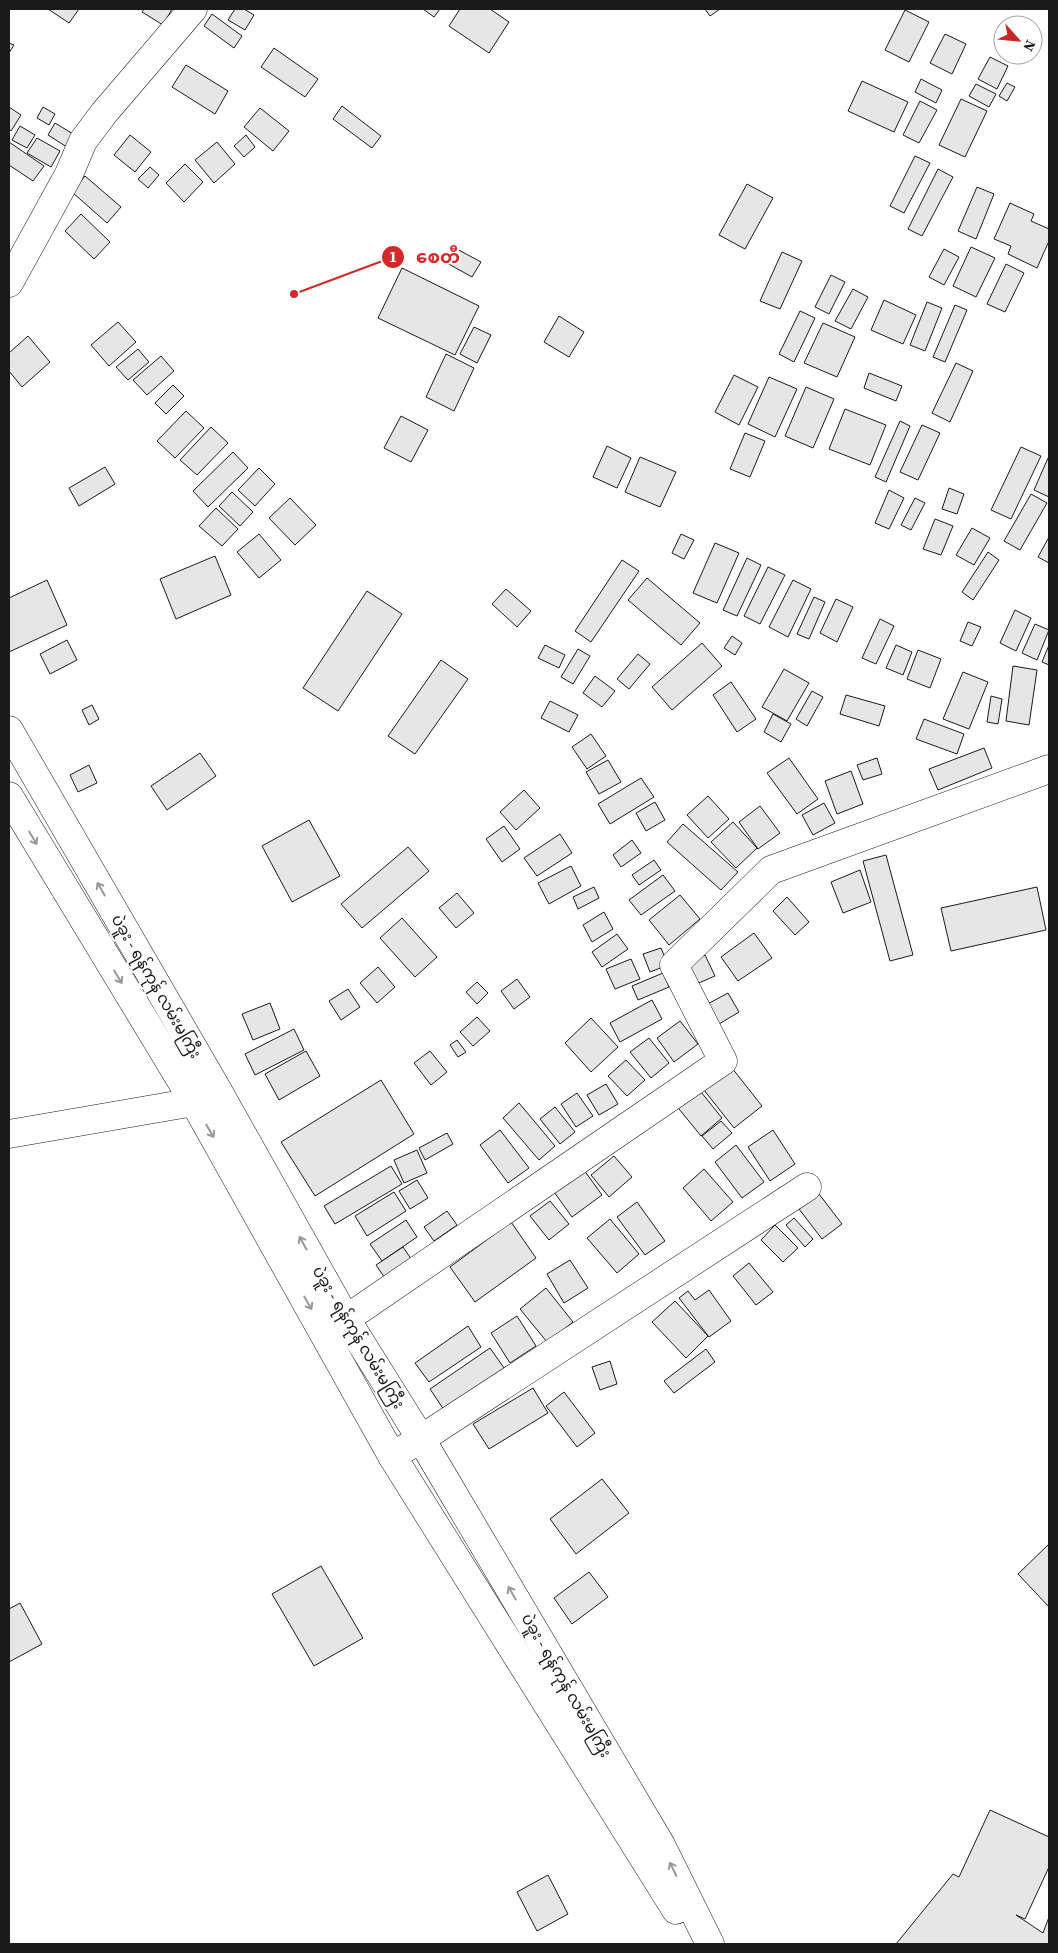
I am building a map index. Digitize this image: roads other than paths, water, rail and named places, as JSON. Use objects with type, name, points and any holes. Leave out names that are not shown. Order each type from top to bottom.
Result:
[{"type":"main road","points":[[9,283],[68,174],[83,142],[104,113],[192,9]]},
{"type":"main road","name":"ပဲခူး - ရန်ကုန် လမ်းမကြီး","points":[[9,730],[205,1096],[392,1456],[698,1944]]},
{"type":"main road","points":[[346,1319],[723,1060],[674,965],[771,870],[1049,769]]},
{"type":"main road","name":"ပဲခူး - ရန်ကုန် လမ်းမကြီး","points":[[9,796],[205,1096],[421,1439],[661,1845],[710,1944]]},
{"type":"main road","points":[[9,1134],[205,1096]]},
{"type":"main road","points":[[392,1456],[421,1439],[807,1187]]},
{"type":"place","name":"စေတီ","points":[[294,294]]}]
